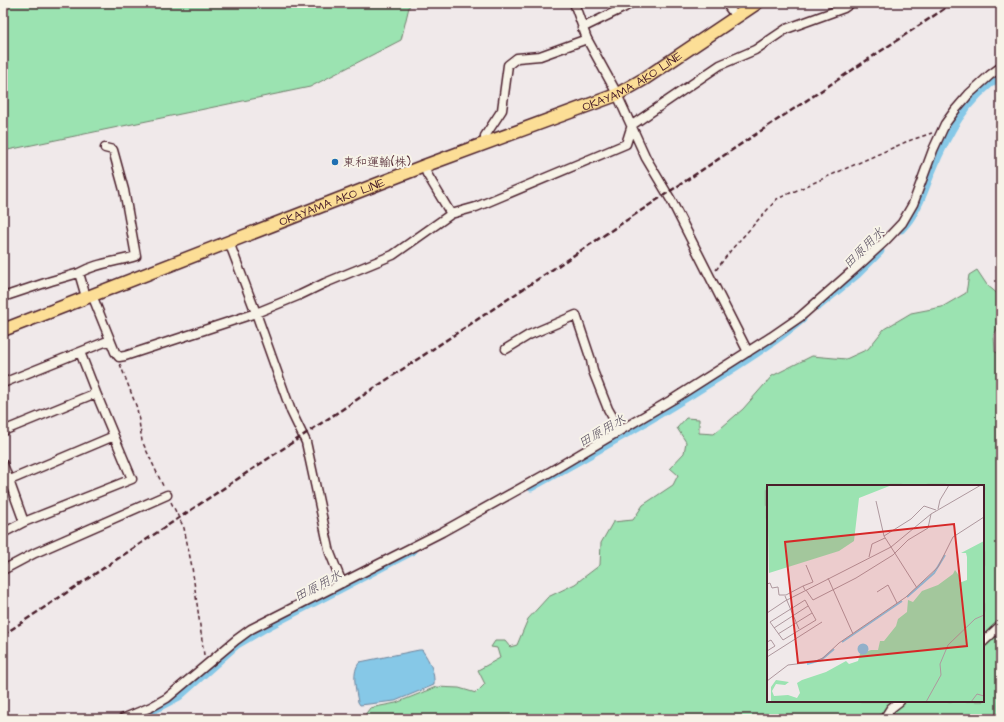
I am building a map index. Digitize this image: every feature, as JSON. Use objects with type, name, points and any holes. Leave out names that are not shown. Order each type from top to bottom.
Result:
[{"type":"main road","name":"OKAYAMA AKO LINE","points":[[3,330],[424,166],[616,94],[644,79],[757,3]]},
{"type":"street","points":[[574,3],[587,39],[615,90],[646,158],[671,200],[748,352]]},
{"type":"street","points":[[582,28],[631,3]]},
{"type":"street","points":[[726,3],[736,18]]},
{"type":"street","points":[[79,273],[115,352],[119,357],[256,313],[393,255],[451,214],[476,207],[626,144],[632,125],[720,65],[755,50],[786,29],[844,8],[851,3]]},
{"type":"street","points":[[485,143],[485,136],[502,110],[508,65],[517,58],[540,56],[587,39]]},
{"type":"street","points":[[122,719],[151,707],[167,698],[251,629],[442,532],[548,473],[675,398],[748,352],[805,312],[879,247],[902,223],[913,204],[939,136],[956,109],[979,84],[1001,67]]},
{"type":"street","points":[[3,298],[51,280],[79,273],[87,268],[136,256],[124,190],[113,150],[105,148]]},
{"type":"street","points":[[424,166],[427,174],[451,214]]},
{"type":"street","points":[[229,242],[291,411],[306,442],[330,553],[342,583]]},
{"type":"street","points":[[506,349],[530,335],[576,315],[592,360],[593,371],[608,409],[620,430]]},
{"type":"street","points":[[3,383],[110,340]]},
{"type":"street","points":[[3,533],[24,522],[132,479],[80,352]]},
{"type":"street","points":[[3,432],[96,393]]},
{"type":"street","points":[[6,481],[114,436]]},
{"type":"street","points":[[3,464],[6,481],[24,522]]},
{"type":"street","points":[[3,570],[35,553],[168,495]]},
{"type":"street","points":[[984,641],[1001,626]]},
{"type":"street","points":[[884,719],[891,708],[899,702]]},
{"type":"path","points":[[709,275],[716,271],[731,250],[777,199],[908,141],[933,133],[939,136]]},
{"type":"path","points":[[119,357],[119,363],[137,408],[142,441],[184,528],[192,568],[206,665]]},
{"type":"green space","points":[[3,3],[410,3],[401,40],[310,87],[3,151]]},
{"type":"green space","points":[[977,270],[987,285],[999,295],[1001,303],[1001,321],[994,335],[995,352],[1001,353],[1001,719],[367,719],[364,716],[370,708],[396,703],[436,687],[459,688],[476,693],[485,684],[478,670],[500,658],[497,648],[491,647],[495,641],[505,641],[510,647],[517,645],[528,619],[548,597],[575,584],[600,565],[601,543],[613,522],[633,520],[643,505],[673,485],[678,475],[670,468],[684,453],[686,442],[677,428],[686,418],[699,419],[699,433],[714,434],[743,409],[772,376],[812,356],[846,359],[868,349],[884,329],[911,313],[942,307],[966,293],[969,275]]},
{"type":"water","points":[[422,650],[430,663],[434,676],[434,685],[395,701],[360,705],[356,692],[355,676],[357,666],[360,662]]},
{"type":"waterway","name":"田原用水","points":[[901,229],[907,223],[915,209],[937,158],[958,118],[977,95],[988,84],[1001,75]]},
{"type":"waterway","name":"田原用水","points":[[818,306],[857,274],[880,251]]},
{"type":"waterway","name":"田原用水","points":[[531,487],[687,397],[757,352],[802,319]]},
{"type":"waterway","name":"田原用水","points":[[135,719],[179,696],[237,644],[266,627],[412,551]]},
{"type":"railway","points":[[3,635],[953,3]]},
{"type":"place","name":"東和運輸(株)","points":[[335,162]]}]
